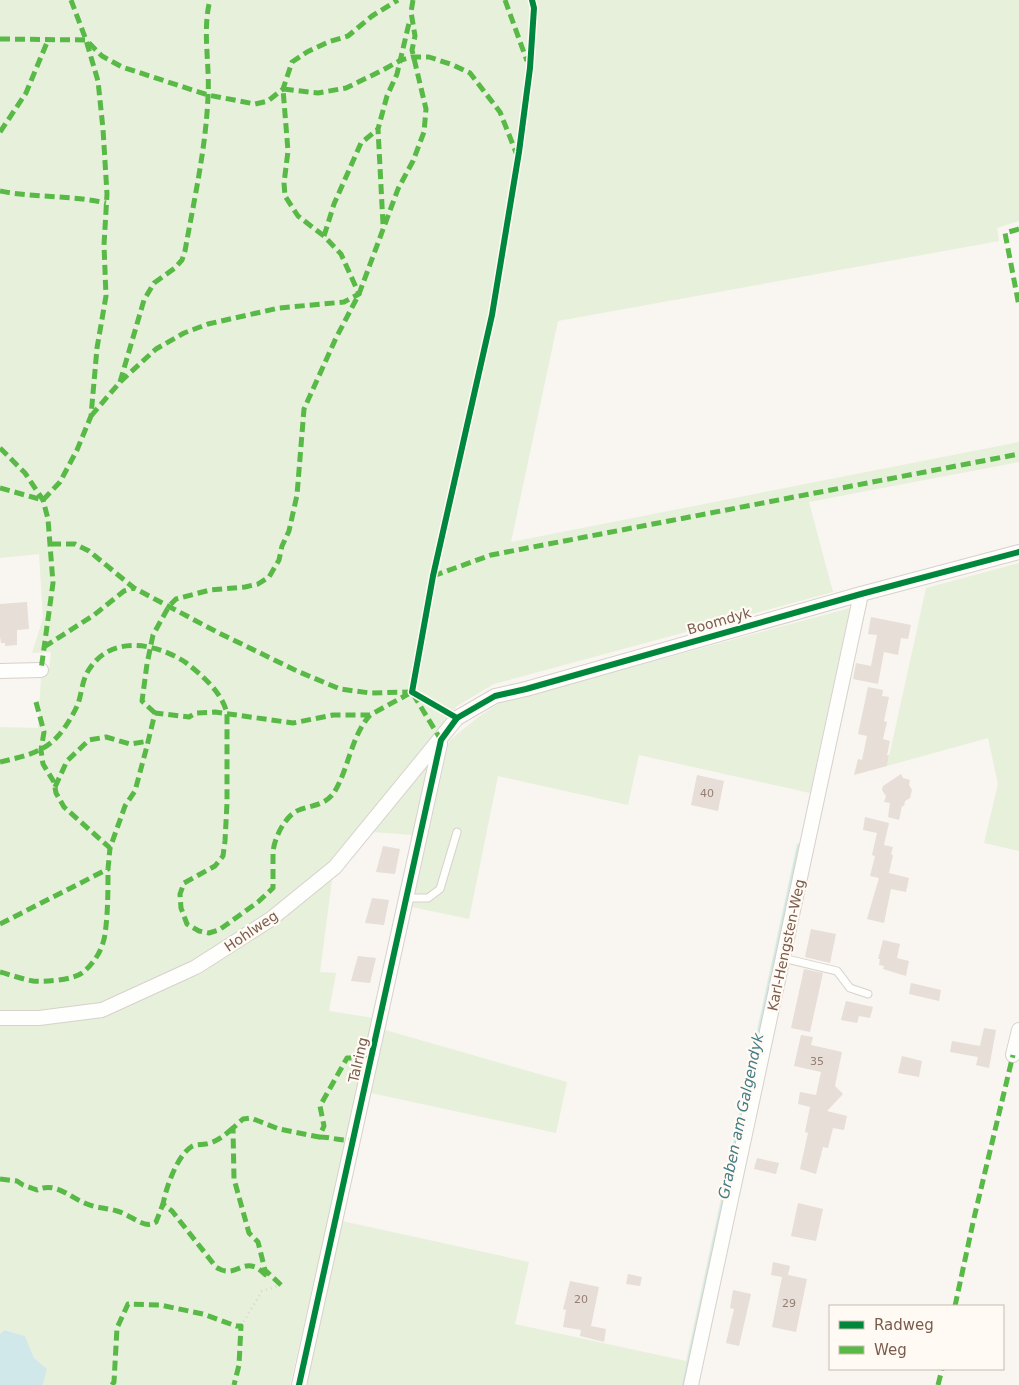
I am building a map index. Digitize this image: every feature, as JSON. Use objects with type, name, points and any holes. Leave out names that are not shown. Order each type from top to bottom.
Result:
[{"type":"street","name":"Boomdyk","points":[[441,740],[457,718],[494,696],[1019,552]]},
{"type":"street","name":"Karl-Hengsten-Weg","points":[[691,1385],[862,594]]},
{"type":"street","points":[[0,671],[41,670]]},
{"type":"street","name":"Talring","points":[[299,1385],[441,740]]},
{"type":"street","name":"Hohlweg","points":[[0,1018],[39,1018],[102,1010],[196,966],[271,919],[335,867],[441,740]]},
{"type":"street","points":[[1013,1056],[1019,1030]]},
{"type":"lane","points":[[406,898],[428,898],[440,889],[457,832]]},
{"type":"lane","points":[[783,958],[837,971],[850,988],[868,994]]},
{"type":"path","points":[[241,1326],[262,1291],[281,1285]]},
{"type":"green space","points":[[0,0],[1019,0],[1019,221],[997,228],[999,241],[558,321],[511,542],[1019,442],[1019,462],[809,502],[833,592],[494,684],[457,706],[357,832],[321,871],[252,927],[155,981],[99,1005],[38,1011],[0,1011],[0,727],[38,728],[41,678],[49,670],[51,652],[32,653],[43,618],[39,554],[0,558]]},
{"type":"green space","points":[[1019,563],[1019,851],[984,843],[998,784],[988,738],[887,766],[926,588]]},
{"type":"green space","points":[[850,608],[810,793],[639,755],[628,805],[498,776],[469,919],[412,907],[449,741],[477,718],[499,703]]},
{"type":"green space","points":[[430,759],[413,835],[372,832]]},
{"type":"green space","points":[[797,843],[803,844],[687,1385],[306,1385],[342,1221],[529,1262],[515,1324],[686,1361]]},
{"type":"green space","points":[[332,880],[320,972],[336,973],[329,1011],[374,1018],[290,1385],[43,1385],[47,1369],[34,1358],[25,1336],[4,1330],[0,1334],[0,1024],[93,1018],[201,974]]},
{"type":"green space","points":[[385,1030],[567,1082],[556,1133],[371,1093]]},
{"type":"water","points":[[4,1330],[25,1336],[34,1358],[47,1369],[43,1385],[0,1385],[0,1334]]},
{"type":"building","points":[[27,602],[29,629],[17,630],[17,645],[5,646],[5,643],[1,643],[0,636],[0,604]]},
{"type":"building","points":[[871,617],[911,625],[908,639],[901,638],[898,655],[884,652],[878,684],[853,679],[856,663],[871,666],[877,635],[868,634]]},
{"type":"building","points":[[868,687],[883,690],[882,696],[889,697],[884,721],[887,722],[883,739],[890,741],[887,755],[889,755],[887,766],[854,775],[858,759],[862,760],[867,736],[858,734]]},
{"type":"building","points":[[901,774],[903,778],[910,780],[909,785],[912,790],[910,798],[902,806],[899,820],[888,817],[890,803],[884,802],[886,796],[882,790],[883,786]]},
{"type":"building","points":[[697,775],[724,781],[718,811],[691,805]]},
{"type":"building","points":[[865,817],[889,823],[884,845],[893,847],[889,873],[909,878],[906,892],[891,889],[884,923],[867,919],[879,878],[870,876],[875,856],[872,855],[877,833],[863,830]]},
{"type":"building","points":[[383,846],[400,849],[395,874],[376,872]]},
{"type":"building","points":[[372,898],[389,900],[384,925],[365,923]]},
{"type":"building","points":[[811,929],[836,934],[830,963],[805,957]]},
{"type":"building","points":[[883,940],[900,944],[897,958],[909,961],[906,976],[883,969],[884,966],[879,965],[880,959],[878,959]]},
{"type":"building","points":[[358,956],[376,958],[370,983],[351,981]]},
{"type":"building","points":[[804,969],[823,973],[810,1032],[791,1028]]},
{"type":"building","points":[[911,983],[941,990],[939,1001],[909,994]]},
{"type":"building","points":[[846,1001],[873,1007],[870,1018],[859,1016],[857,1023],[841,1020]]},
{"type":"building","points":[[984,1028],[996,1030],[989,1068],[976,1065],[978,1057],[950,1052],[952,1041],[980,1046]]},
{"type":"building","points":[[801,1035],[813,1037],[811,1045],[842,1052],[835,1086],[843,1094],[827,1111],[847,1116],[844,1130],[833,1128],[828,1148],[823,1147],[816,1174],[800,1169],[808,1133],[805,1132],[810,1107],[798,1104],[800,1092],[816,1095],[821,1072],[794,1066]]},
{"type":"building","points":[[902,1056],[922,1061],[919,1077],[898,1073]]},
{"type":"building","points":[[757,1158],[779,1163],[776,1174],[754,1169]]},
{"type":"building","points":[[798,1203],[823,1209],[816,1241],[791,1236]]},
{"type":"building","points":[[773,1262],[790,1266],[788,1275],[807,1279],[796,1332],[772,1327],[782,1277],[771,1275]]},
{"type":"building","points":[[628,1274],[642,1277],[640,1286],[626,1284]]},
{"type":"building","points":[[570,1281],[599,1287],[591,1326],[606,1329],[604,1342],[580,1336],[581,1330],[563,1327],[566,1310],[563,1309]]},
{"type":"building","points":[[733,1290],[751,1294],[739,1346],[726,1343],[734,1309],[730,1308]]},
{"type":"waterway","name":"Graben am Galgendyk","points":[[684,1385],[799,847]]},
{"type":"marked path","points":[[43,500],[60,482],[77,450],[91,416],[97,348],[106,296],[104,245],[107,194],[98,81],[86,40],[71,0]]},
{"type":"marked path","points":[[120,382],[144,300],[154,283],[175,268],[182,260],[185,251],[199,174],[207,115],[206,36],[210,0]]},
{"type":"marked path","points":[[0,39],[86,40],[102,56],[122,67],[208,95],[255,104],[268,101],[283,89],[292,62],[328,42],[348,36],[372,16],[398,0]]},
{"type":"marked path","points":[[155,713],[142,701],[153,635],[169,606],[176,599],[210,590],[258,584],[269,577],[279,560],[282,546],[289,531],[297,495],[304,409],[336,338],[359,294],[398,189],[413,161],[424,132],[426,109],[412,50],[415,36],[411,12],[413,0]]},
{"type":"marked path","points":[[505,0],[527,61]]},
{"type":"marked path","points":[[383,224],[378,129],[387,96],[397,74],[410,19]]},
{"type":"marked path","points":[[0,132],[26,93],[48,40]]},
{"type":"marked path","points":[[91,416],[120,382],[156,349],[184,333],[208,324],[279,308],[344,302],[359,294],[341,254],[324,236],[298,216],[285,196],[284,183],[288,151],[283,89],[318,93],[346,88],[401,60],[413,57],[429,57],[470,73],[500,112],[517,155]]},
{"type":"marked path","points":[[324,236],[334,204],[361,143],[378,129]]},
{"type":"marked path","points":[[0,191],[93,200],[106,203]]},
{"type":"marked path","points":[[1019,229],[1005,233],[1019,306]]},
{"type":"marked path","points":[[0,448],[25,473],[43,500],[48,519],[53,583],[41,670]]},
{"type":"marked path","points":[[433,576],[491,555],[1019,454]]},
{"type":"marked path","points":[[0,488],[43,500]]},
{"type":"marked path","points":[[51,544],[75,544],[89,551],[134,588],[217,632],[297,671],[340,689],[370,693],[410,692]]},
{"type":"marked path","points":[[44,647],[94,615],[124,591],[134,588]]},
{"type":"marked path","points":[[0,762],[24,756],[46,747],[58,736],[78,704],[87,672],[99,657],[110,650],[122,647],[148,647],[161,650],[185,662],[216,691],[225,706],[227,714],[227,803],[223,856],[215,866],[184,883],[180,894],[181,908],[187,924],[199,931],[209,933],[219,930],[258,902],[273,888],[273,854],[275,842],[281,829],[294,813],[324,802],[332,796],[340,782],[358,733],[370,715]]},
{"type":"marked path","points":[[36,702],[44,732],[41,750],[43,764],[54,782],[56,793],[64,807],[110,848],[125,806],[135,791],[155,713],[189,717],[196,713],[215,712],[293,723],[333,715],[370,715],[412,692]]},
{"type":"marked path","points":[[413,694],[441,740]]},
{"type":"marked path","points":[[55,787],[67,761],[89,740],[106,737],[130,744],[149,741]]},
{"type":"marked path","points":[[0,924],[108,869],[110,848]]},
{"type":"marked path","points":[[0,972],[33,981],[59,980],[82,973],[97,956],[104,940],[108,869]]},
{"type":"marked path","points":[[281,1285],[265,1270],[258,1242],[249,1233],[234,1179],[233,1128],[243,1119],[251,1118],[279,1129],[319,1137],[324,1126],[320,1106],[347,1058],[358,1058],[372,1053]]},
{"type":"marked path","points":[[955,1305],[1013,1055]]},
{"type":"marked path","points":[[233,1128],[217,1140],[206,1144],[194,1145],[186,1151],[173,1173],[163,1204],[172,1211],[216,1267],[232,1271],[250,1266],[257,1268],[269,1277]]},
{"type":"marked path","points":[[319,1137],[353,1140]]},
{"type":"marked path","points":[[0,1179],[17,1181],[37,1190],[44,1188],[57,1189],[87,1204],[117,1211],[147,1224],[156,1222],[163,1204]]},
{"type":"marked path","points":[[112,1385],[114,1382],[117,1328],[128,1304],[160,1305],[203,1314],[236,1326],[241,1326],[239,1365],[234,1385]]},
{"type":"marked path","points":[[938,1385],[942,1370]]},
{"type":"cycle path","points":[[457,718],[412,692],[433,576],[492,315],[519,152],[530,68],[534,8],[532,0]]},
{"type":"cycle path","points":[[299,1385],[441,740],[457,718],[495,696],[1019,552]]}]
